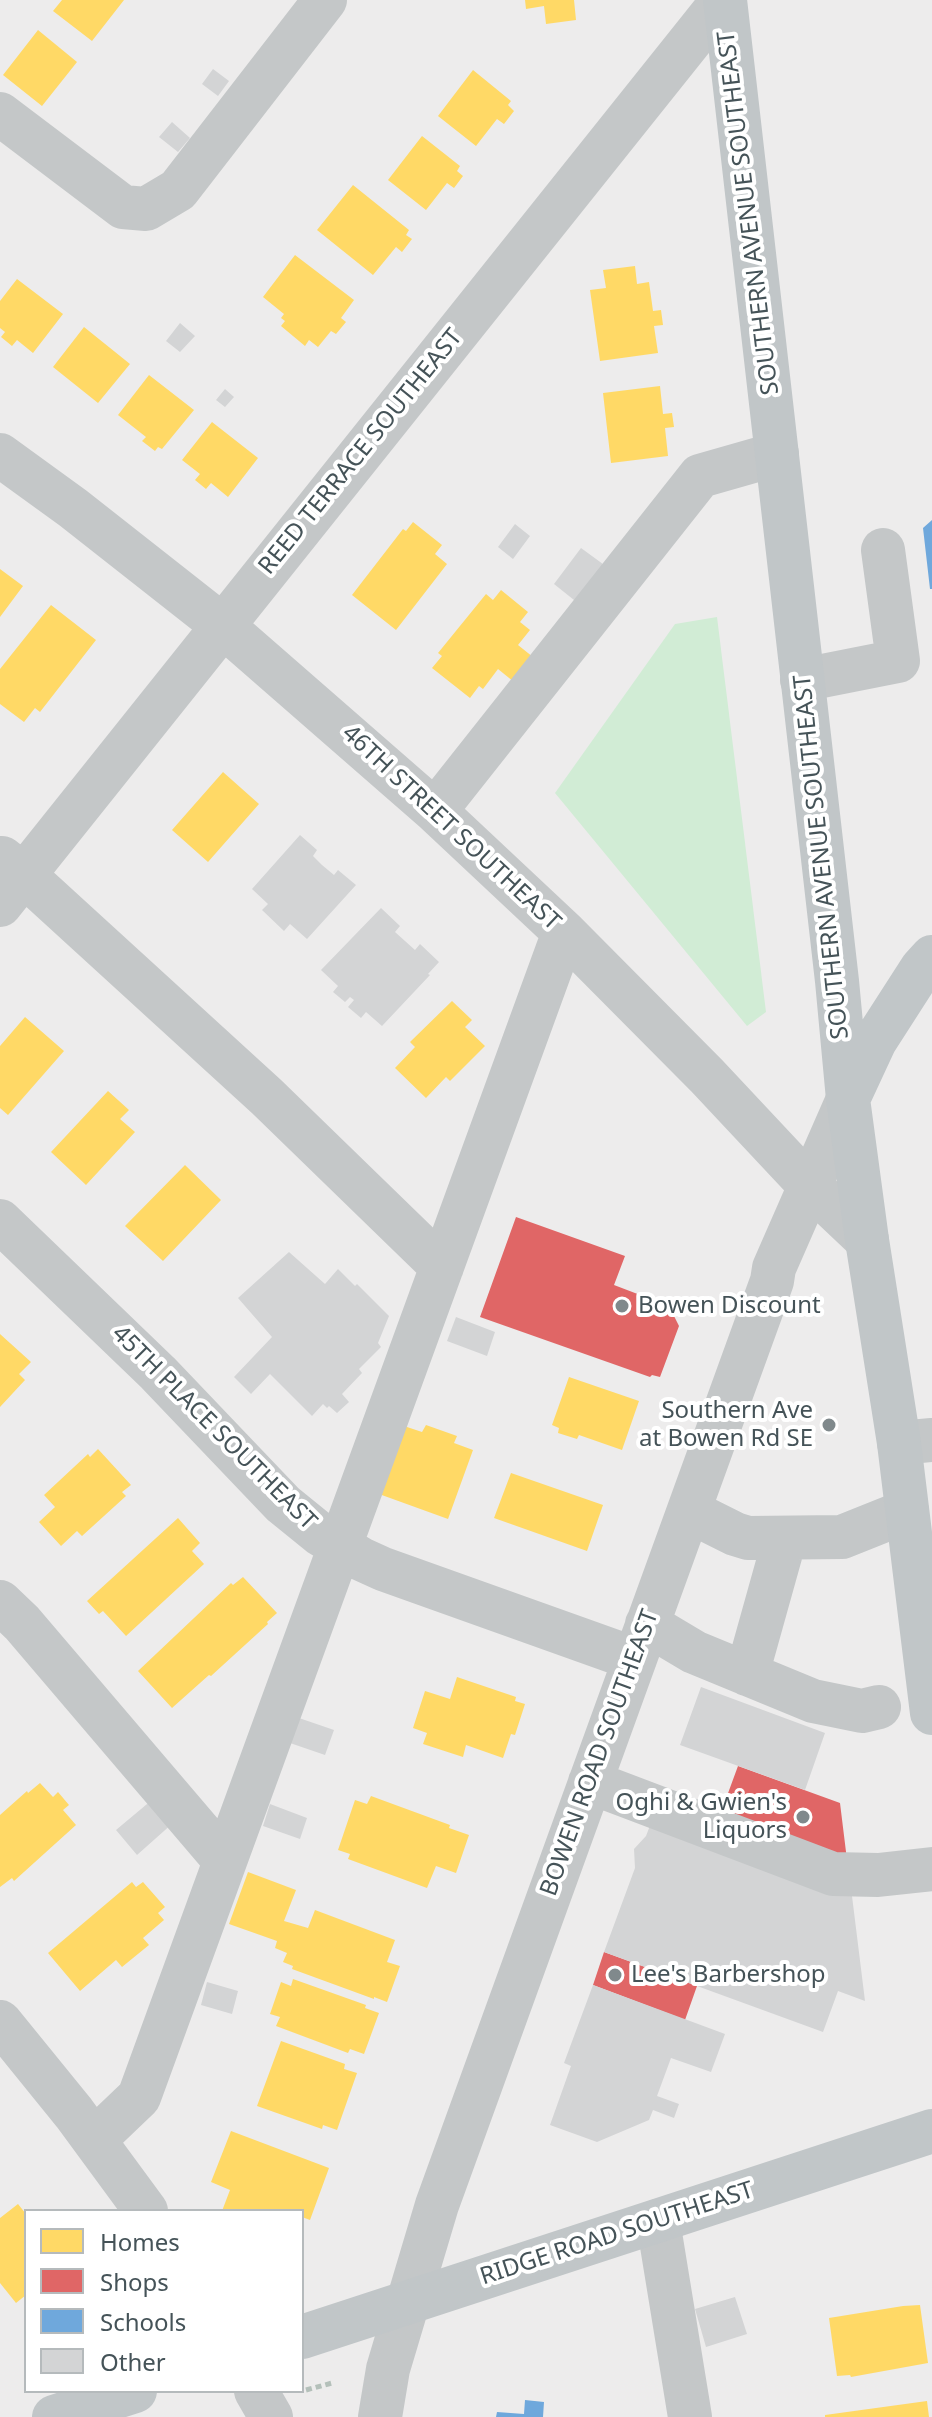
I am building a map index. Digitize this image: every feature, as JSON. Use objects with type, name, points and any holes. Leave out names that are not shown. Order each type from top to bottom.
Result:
[{"type":"main road","name":"SOUTHERN AVENUE SOUTHEAST","points":[[724,0],[848,1099],[867,1240],[916,1442],[907,1511],[932,1713]]},
{"type":"main road","points":[[848,1099],[875,1041],[932,957]]},
{"type":"main road","name":"RIDGE ROAD SOUTHEAST","points":[[304,2336],[932,2131]]},
{"type":"main road","points":[[54,2417],[129,2393]]},
{"type":"street","points":[[0,114],[123,207],[146,209],[178,190],[325,0]]},
{"type":"street","name":"REED TERRACE SOUTHEAST","points":[[8,879],[223,626],[724,0]]},
{"type":"street","points":[[435,811],[700,476],[777,454]]},
{"type":"street","name":"46TH STREET SOUTHEAST","points":[[0,455],[223,626],[435,811],[564,932],[707,1076],[811,1187],[867,1240]]},
{"type":"street","points":[[802,680],[898,661],[883,550]]},
{"type":"street","points":[[8,879],[267,1097],[442,1267]]},
{"type":"street","points":[[94,2140],[139,2097],[564,932]]},
{"type":"street","name":"BOWEN ROAD SOUTHEAST","points":[[380,2417],[388,2369],[437,2205],[772,1281],[774,1268],[848,1099]]},
{"type":"street","name":"45TH PLACE SOUTHEAST","points":[[0,1221],[147,1362],[283,1504],[340,1547],[383,1569],[641,1641],[694,1652],[813,1701],[862,1711],[879,1707]]},
{"type":"street","points":[[689,1511],[748,1538],[842,1537],[907,1511]]},
{"type":"street","points":[[747,1674],[785,1538]]},
{"type":"street","points":[[0,1602],[22,1623],[225,1861]]},
{"type":"street","points":[[590,1782],[833,1874],[878,1875],[932,1869]]},
{"type":"street","points":[[0,2022],[145,2209]]},
{"type":"street","points":[[658,2221],[690,2417]]},
{"type":"street","points":[[257,2393],[271,2417]]},
{"type":"path","points":[[319,2386],[332,2383]]},
{"type":"green space","points":[[717,617],[766,1012],[747,1026],[555,793],[675,624]]},
{"type":"building: Homes","points":[[62,0],[124,0],[92,41],[53,11]]},
{"type":"building: Homes","points":[[525,0],[574,0],[576,20],[546,24],[544,6],[526,9]]},
{"type":"building: Homes","points":[[38,30],[77,62],[42,106],[3,75]]},
{"type":"building: Homes","points":[[473,70],[511,101],[508,105],[514,111],[504,124],[497,119],[476,146],[438,116]]},
{"type":"building: Homes","points":[[422,136],[460,166],[457,171],[463,176],[454,188],[447,183],[426,210],[388,180]]},
{"type":"building: Homes","points":[[353,185],[409,230],[406,235],[412,239],[402,252],[396,247],[373,275],[317,230]]},
{"type":"building: Homes","points":[[295,255],[354,300],[341,318],[346,322],[336,334],[331,331],[318,347],[309,340],[305,346],[281,326],[285,321],[281,318],[284,314],[263,297]]},
{"type":"building: Homes","points":[[635,266],[637,284],[649,282],[653,311],[661,310],[663,325],[654,326],[658,353],[600,361],[590,290],[606,288],[603,270]]},
{"type":"building: Homes","points":[[17,279],[63,314],[33,353],[17,340],[12,346],[1,337],[5,332],[0,328],[0,301]]},
{"type":"building: Homes","points":[[84,327],[130,364],[98,403],[53,367]]},
{"type":"building: Homes","points":[[149,375],[194,410],[162,449],[158,447],[155,451],[142,441],[146,437],[118,415]]},
{"type":"building: Homes","points":[[660,386],[663,414],[672,413],[674,427],[665,428],[668,456],[611,463],[603,393]]},
{"type":"building: Homes","points":[[212,422],[258,458],[228,497],[211,483],[206,489],[195,480],[200,474],[182,460]]},
{"type":"building: Homes","points":[[413,522],[442,545],[435,554],[447,564],[396,630],[352,595],[403,529],[406,531]]},
{"type":"building: Homes","points":[[0,569],[23,586],[0,617]]},
{"type":"building: Homes","points":[[501,590],[528,612],[520,622],[530,630],[518,645],[533,657],[514,682],[498,669],[483,689],[479,686],[470,698],[432,668],[442,656],[438,653],[486,594],[493,600]]},
{"type":"building: Homes","points":[[51,605],[96,640],[40,712],[35,708],[24,722],[0,704],[0,669]]},
{"type":"building: Homes","points":[[223,772],[259,804],[208,862],[172,830]]},
{"type":"building: Homes","points":[[452,1001],[472,1020],[465,1027],[485,1046],[450,1081],[446,1077],[426,1098],[395,1068],[415,1047],[410,1042]]},
{"type":"building: Homes","points":[[25,1017],[64,1051],[8,1115],[0,1108],[0,1046]]},
{"type":"building: Homes","points":[[108,1091],[129,1110],[120,1119],[135,1132],[86,1185],[51,1152]]},
{"type":"building: Homes","points":[[185,1165],[221,1200],[163,1261],[125,1226]]},
{"type":"building: Homes","points":[[0,1334],[31,1362],[19,1374],[25,1380],[0,1407]]},
{"type":"building: Homes","points":[[569,1377],[639,1401],[622,1450],[579,1435],[577,1439],[558,1433],[559,1428],[552,1425]]},
{"type":"building: Homes","points":[[426,1425],[457,1436],[454,1443],[473,1450],[448,1519],[379,1494],[404,1426],[422,1432]]},
{"type":"building: Homes","points":[[98,1449],[131,1485],[122,1492],[126,1496],[82,1536],[77,1531],[61,1546],[39,1522],[55,1507],[44,1495],[88,1454],[90,1457]]},
{"type":"building: Homes","points":[[511,1473],[603,1505],[587,1551],[494,1518]]},
{"type":"building: Homes","points":[[178,1518],[200,1543],[192,1551],[204,1564],[126,1636],[103,1611],[99,1614],[87,1601]]},
{"type":"building: Homes","points":[[243,1577],[277,1613],[211,1676],[172,1708],[138,1671],[231,1583],[233,1585]]},
{"type":"building: Homes","points":[[457,1677],[516,1697],[515,1701],[525,1704],[515,1735],[511,1734],[503,1758],[466,1745],[463,1757],[423,1744],[427,1733],[413,1728],[425,1691],[450,1699]]},
{"type":"building: Homes","points":[[40,1783],[53,1797],[58,1792],[69,1805],[63,1810],[76,1825],[14,1881],[12,1878],[0,1887],[0,1815]]},
{"type":"building: Homes","points":[[371,1796],[469,1835],[456,1873],[436,1866],[427,1888],[348,1859],[350,1854],[338,1850],[355,1800],[367,1804]]},
{"type":"building: Homes","points":[[248,1872],[296,1890],[284,1921],[308,1928],[315,1910],[395,1940],[387,1962],[400,1966],[387,2002],[292,1969],[293,1966],[283,1962],[287,1953],[275,1948],[277,1941],[229,1924]]},
{"type":"building: Homes","points":[[132,1882],[136,1887],[143,1882],[165,1907],[158,1913],[164,1920],[143,1938],[149,1945],[122,1967],[116,1960],[80,1991],[48,1953]]},
{"type":"building: Homes","points":[[293,1979],[366,2005],[365,2008],[379,2013],[364,2054],[350,2049],[348,2053],[276,2026],[280,2017],[270,2014],[281,1982],[291,1986]]},
{"type":"building: Homes","points":[[281,2041],[345,2064],[344,2069],[357,2073],[337,2130],[323,2125],[322,2129],[257,2106]]},
{"type":"building: Homes","points":[[231,2131],[329,2168],[310,2220],[304,2218],[304,2209],[223,2209],[230,2190],[211,2182]]},
{"type":"building: Homes","points":[[18,2204],[24,2212],[24,2297],[16,2303],[0,2283],[0,2218]]},
{"type":"building: Homes","points":[[920,2305],[928,2363],[851,2377],[837,2376],[829,2318]]},
{"type":"building: Homes","points":[[927,2401],[929,2417],[825,2417],[825,2415]]},
{"type":"building: Shops","points":[[516,1217],[625,1256],[614,1285],[669,1306],[679,1326],[660,1377],[650,1377],[480,1317]]},
{"type":"building: Shops","points":[[738,1766],[840,1803],[847,1860],[720,1815]]},
{"type":"building: Shops","points":[[604,1952],[697,1986],[685,2020],[593,1985]]},
{"type":"building: Schools","points":[[932,520],[932,589],[930,589],[923,528]]},
{"type":"building: Schools","points":[[525,2400],[544,2402],[543,2417],[496,2417],[497,2412],[524,2414]]},
{"type":"building: Other","points":[[213,69],[229,81],[218,96],[202,84]]},
{"type":"building: Other","points":[[172,122],[190,138],[178,152],[159,137]]},
{"type":"building: Other","points":[[180,323],[195,336],[180,352],[166,341]]},
{"type":"building: Other","points":[[225,389],[234,397],[225,407],[216,400]]},
{"type":"building: Other","points":[[515,524],[530,536],[513,559],[498,547]]},
{"type":"building: Other","points":[[581,548],[607,567],[579,604],[554,584]]},
{"type":"building: Other","points":[[300,835],[317,850],[313,856],[322,865],[334,875],[338,870],[356,885],[307,939],[290,924],[284,931],[262,910],[268,904],[252,889]]},
{"type":"building: Other","points":[[381,908],[400,926],[395,932],[415,950],[420,944],[439,962],[382,1026],[366,1012],[361,1018],[348,1007],[354,1000],[350,997],[345,1002],[333,992],[338,986],[321,970]]},
{"type":"building: Other","points":[[289,1252],[325,1284],[338,1269],[389,1316],[378,1343],[381,1347],[359,1369],[362,1373],[342,1394],[349,1402],[337,1413],[323,1404],[312,1416],[270,1374],[251,1394],[234,1377],[272,1337],[238,1298]]},
{"type":"building: Other","points":[[456,1317],[495,1332],[487,1356],[447,1341]]},
{"type":"building: Other","points":[[701,1687],[825,1733],[805,1790],[680,1745]]},
{"type":"building: Other","points":[[299,1718],[334,1730],[325,1755],[290,1743]]},
{"type":"building: Other","points":[[153,1799],[173,1823],[137,1855],[116,1830]]},
{"type":"building: Other","points":[[270,1804],[307,1818],[300,1839],[263,1826]]},
{"type":"building: Other","points":[[651,1823],[852,1896],[865,2001],[838,1991],[823,2032],[604,1952],[635,1868],[634,1849],[646,1836]]},
{"type":"building: Other","points":[[207,1982],[238,1991],[232,2014],[201,2005]]},
{"type":"building: Other","points":[[593,1985],[725,2034],[711,2072],[671,2058],[657,2096],[679,2104],[674,2118],[653,2110],[649,2120],[597,2142],[550,2125],[571,2066],[564,2063]]},
{"type":"building: Other","points":[[735,2297],[747,2334],[706,2347],[695,2309]]},
{"type":"place","name":"Bowen Discount","points":[[622,1306]]},
{"type":"place","name":"Southern Ave at Bowen Rd SE","points":[[829,1425]]},
{"type":"place","name":"Oghi & Gwien's Liquors","points":[[803,1817]]},
{"type":"place","name":"Lee's Barbershop","points":[[615,1975]]}]
